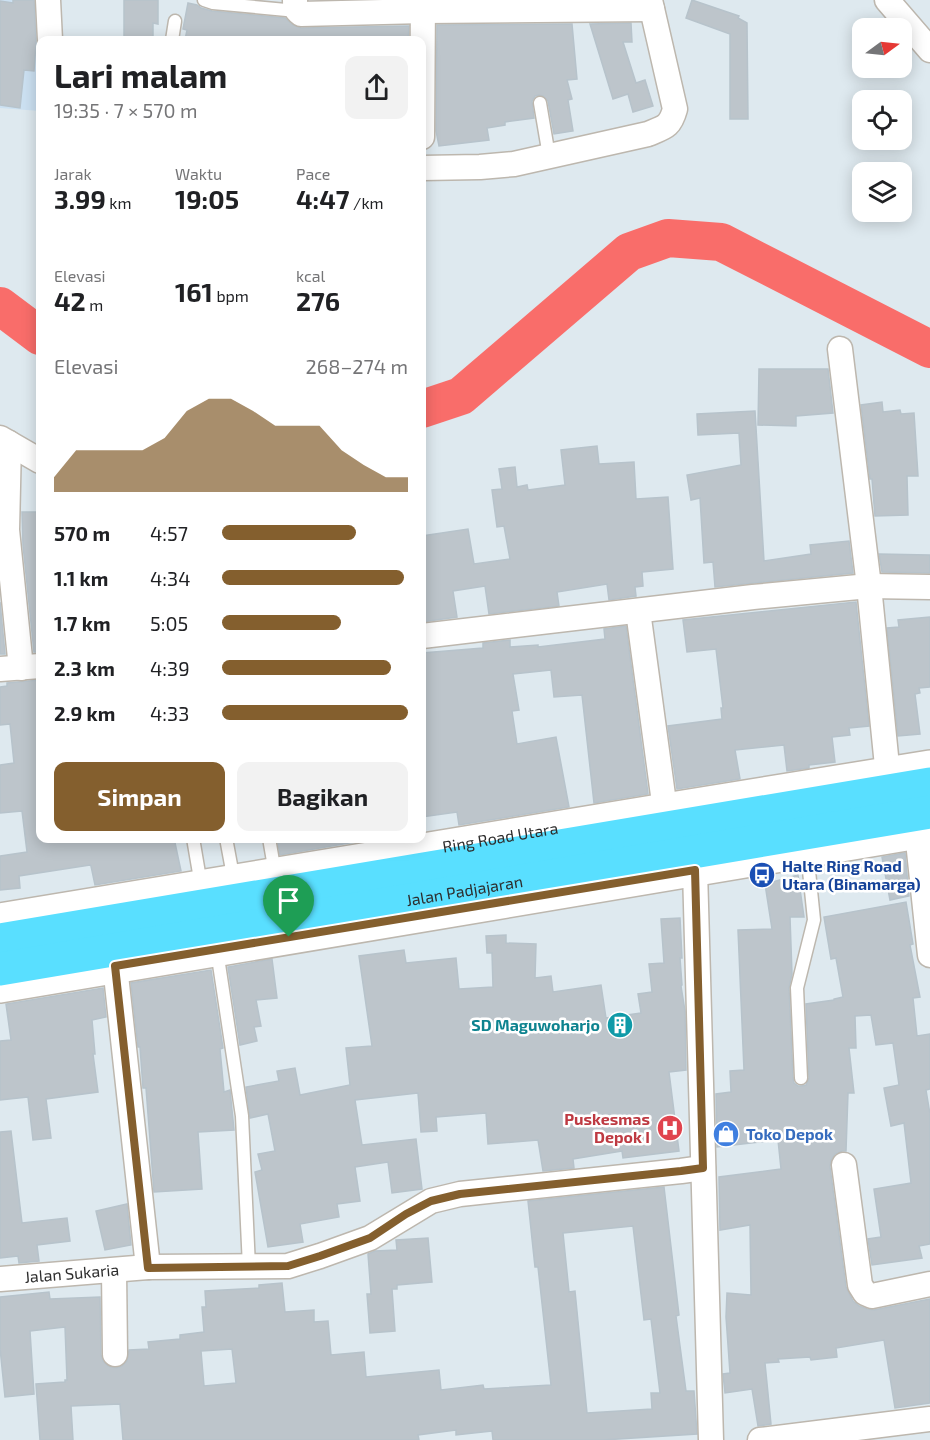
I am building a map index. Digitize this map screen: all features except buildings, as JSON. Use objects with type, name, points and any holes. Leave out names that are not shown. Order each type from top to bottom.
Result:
[{"type":"highway","name":"Jalan Padjajaran","points":[[0,940],[474,851],[930,784]]},
{"type":"highway","name":"Jalan Padjajaran","points":[[0,969],[926,825]]},
{"type":"street","points":[[48,0],[50,36]]},
{"type":"street","points":[[887,0],[930,50]]},
{"type":"street","points":[[296,6],[301,14],[424,5],[651,4],[675,109],[671,122],[662,129],[514,164],[426,168]]},
{"type":"street","points":[[424,5],[424,36]]},
{"type":"street","points":[[840,349],[889,775]]},
{"type":"street","points":[[4,441],[36,459]]},
{"type":"street","points":[[4,441],[7,531],[21,668]]},
{"type":"street","points":[[426,636],[753,597],[869,586],[930,587]]},
{"type":"street","points":[[638,611],[665,810]]},
{"type":"street","name":"Ring Road Utara","points":[[0,920],[276,874],[474,851],[665,810],[930,767]]},
{"type":"street","points":[[0,986],[216,950],[580,880],[695,870],[807,851],[926,825],[930,955]]},
{"type":"street","points":[[695,870],[711,1440]]},
{"type":"street","points":[[115,966],[148,1268]]},
{"type":"street","points":[[844,1165],[860,1285],[865,1293],[872,1296],[930,1284]]},
{"type":"street","name":"Jalan Sukaria","points":[[0,1279],[148,1268],[288,1266],[370,1238],[406,1214],[431,1201],[460,1194],[703,1168]]},
{"type":"street","points":[[114,1270],[115,1354]]},
{"type":"street","points":[[760,1440],[930,1419]]},
{"type":"lane","points":[[204,0],[213,3],[296,6]]},
{"type":"lane","points":[[173,36],[176,21]]},
{"type":"lane","points":[[540,103],[549,156]]},
{"type":"lane","points":[[194,843],[201,887]]},
{"type":"lane","points":[[227,843],[234,881]]},
{"type":"lane","points":[[270,843],[276,874]]},
{"type":"lane","points":[[801,1078],[796,988],[814,920],[807,851]]},
{"type":"lane","points":[[216,950],[242,1116],[249,1267]]},
{"type":"shaded area","points":[[0,0],[49,0],[41,36],[36,36],[36,111],[0,108]]},
{"type":"waterway","points":[[426,408],[461,396],[629,252],[668,238],[721,242],[930,349]]},
{"type":"waterway","points":[[0,306],[36,333]]},
{"type":"place","name":"Halte Ring Road Utara (Binamarga)","points":[[762,875]]},
{"type":"place","name":"SD Maguwoharjo","points":[[620,1025]]},
{"type":"place","name":"Puskesmas Depok I","points":[[670,1128]]},
{"type":"place","name":"Toko Depok","points":[[726,1134]]},
{"type":"route","points":[[695,870],[703,1168],[460,1194],[431,1201],[406,1214],[370,1238],[288,1266],[148,1268],[115,966],[289,937],[695,870]]}]
